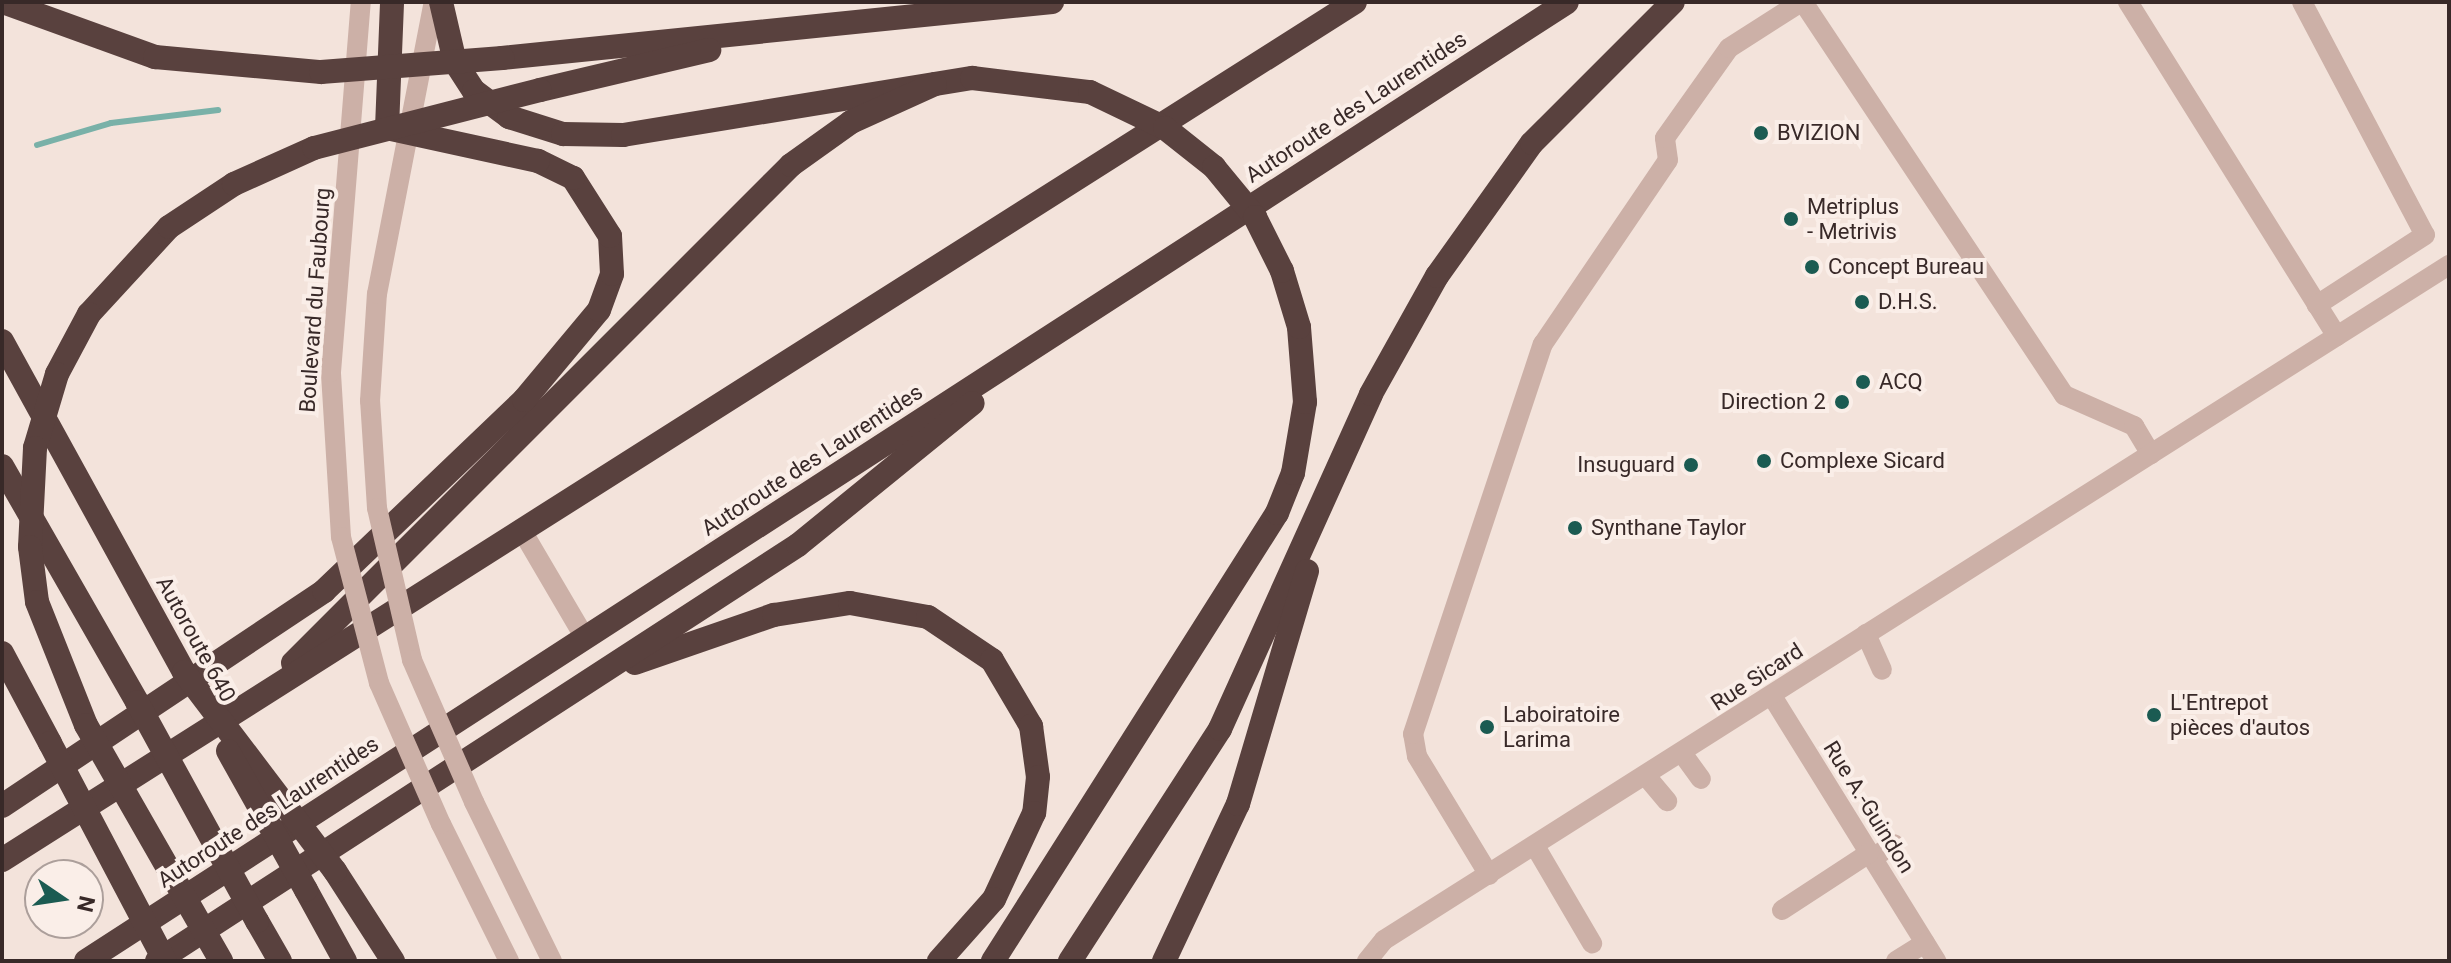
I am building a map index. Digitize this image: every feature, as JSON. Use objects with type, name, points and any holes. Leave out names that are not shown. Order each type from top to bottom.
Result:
[{"type":"highway","points":[[3,2],[155,57],[321,72],[502,58],[1052,2]]},
{"type":"highway","points":[[2,806],[324,591],[588,330],[607,292],[613,254],[605,221],[573,178],[517,155],[405,137],[387,128],[383,117],[392,2]]},
{"type":"highway","points":[[441,2],[455,62],[474,91],[509,117],[563,134],[623,135],[935,84],[1017,78],[1090,92],[1148,118],[1207,161],[1255,217],[1282,271],[1299,327],[1305,402],[1299,449],[1277,513],[993,961]]},
{"type":"highway","points":[[2,860],[1355,2]]},
{"type":"highway","name":"Autoroute des Laurentides","points":[[86,961],[1566,2]]},
{"type":"highway","points":[[1070,961],[1201,765],[1385,365],[1479,212],[1556,116],[1673,2]]},
{"type":"highway","points":[[221,961],[86,725],[37,602],[29,533],[35,448],[57,374],[89,314],[169,227],[234,184],[314,148],[789,30]]},
{"type":"highway","points":[[266,692],[781,174],[851,122],[935,84]]},
{"type":"highway","points":[[157,961],[798,545],[1073,322]]},
{"type":"highway","name":"Autoroute 640","points":[[2,341],[345,961]]},
{"type":"highway","points":[[2,466],[280,961]]},
{"type":"highway","points":[[1164,961],[1200,898],[1242,791],[1291,643],[1321,506]]},
{"type":"highway","points":[[599,675],[774,615],[836,604],[915,613],[982,650],[1028,718],[1037,760],[1036,804],[1009,876],[939,961]]},
{"type":"highway","points":[[2,653],[165,961]]},
{"type":"highway","points":[[184,672],[335,871],[393,961]]},
{"type":"street","name":"Boulevard du Faubourg","points":[[361,2],[331,372],[341,537],[379,683],[441,824],[509,961]]},
{"type":"street","points":[[434,2],[405,137],[371,345],[377,508],[412,660],[474,802],[552,961]]},
{"type":"street","points":[[1489,875],[1417,756],[1413,734],[1543,344],[1668,160],[1665,138],[1729,48],[1802,2],[2064,395],[2134,426],[2151,454]]},
{"type":"street","points":[[2128,2],[2337,336]]},
{"type":"street","points":[[2302,2],[2425,235],[2317,305]]},
{"type":"street","name":"Rue Sicard","points":[[1367,961],[1384,940],[2449,265]]},
{"type":"street","points":[[521,529],[585,638]]},
{"type":"street","points":[[1866,634],[1882,670]]},
{"type":"street","name":"Rue A.-Guindon","points":[[1772,696],[1930,952],[1896,961]]},
{"type":"street","points":[[1682,753],[1701,779]]},
{"type":"street","points":[[1646,776],[1667,801]]},
{"type":"street","points":[[1782,910],[1894,844]]},
{"type":"street","points":[[1535,846],[1592,943]]},
{"type":"waterway","points":[[37,145],[111,123],[218,110]]},
{"type":"place","name":"BVIZION","points":[[1761,133]]},
{"type":"place","name":"Metriplus - Metrivis","points":[[1791,219]]},
{"type":"place","name":"Concept Bureau","points":[[1812,267]]},
{"type":"place","name":"D.H.S.","points":[[1862,302]]},
{"type":"place","name":"ACQ","points":[[1863,382]]},
{"type":"place","name":"Direction 2","points":[[1842,402]]},
{"type":"place","name":"Complexe Sicard","points":[[1764,461]]},
{"type":"place","name":"Insuguard","points":[[1691,465]]},
{"type":"place","name":"Synthane Taylor","points":[[1575,528]]},
{"type":"place","name":"L'Entrepot pièces d'autos","points":[[2154,715]]},
{"type":"place","name":"Laboiratoire Larima","points":[[1487,727]]}]
